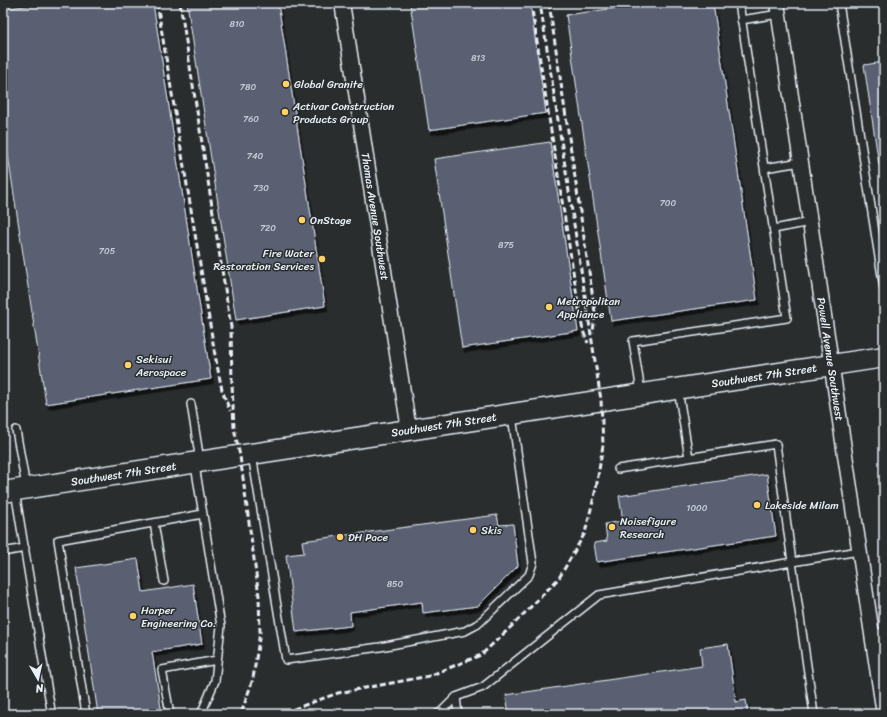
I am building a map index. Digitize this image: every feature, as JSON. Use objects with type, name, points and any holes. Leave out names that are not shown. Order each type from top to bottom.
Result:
[{"type":"street","name":"Thomas Avenue Southwest","points":[[342,3],[409,430]]},
{"type":"street","name":"Powell Avenue Southwest","points":[[778,8],[860,551],[878,633],[884,714]]},
{"type":"street","name":"Southwest 7th Street","points":[[15,490],[884,357]]},
{"type":"lane","points":[[642,393],[633,341],[787,318],[739,3]]},
{"type":"lane","points":[[839,3],[884,289]]},
{"type":"lane","points":[[741,20],[778,8]]},
{"type":"lane","points":[[764,168],[801,162]]},
{"type":"lane","points":[[774,229],[810,222]]},
{"type":"lane","points":[[678,388],[690,458]]},
{"type":"lane","points":[[191,404],[203,514],[222,626],[215,682],[201,714]]},
{"type":"lane","points":[[252,454],[286,660],[380,647],[465,631],[478,624],[529,575],[533,563],[512,414]]},
{"type":"lane","points":[[16,430],[15,490],[51,710]]},
{"type":"lane","points":[[618,469],[776,444],[814,714]]},
{"type":"lane","points":[[86,714],[58,540],[203,514]]},
{"type":"lane","points":[[154,523],[164,581]]},
{"type":"lane","points":[[3,552],[24,548]]},
{"type":"lane","points":[[437,714],[440,713],[456,697],[483,687],[599,595],[860,551]]},
{"type":"lane","points":[[170,714],[162,670],[217,660]]},
{"type":"lane","points":[[456,697],[458,714]]},
{"type":"building","points":[[45,3],[153,3],[211,379],[46,404],[3,123],[3,9]]},
{"type":"building","points":[[187,3],[278,3],[325,306],[236,320]]},
{"type":"building","points":[[410,3],[530,3],[546,113],[429,130]]},
{"type":"building","points":[[652,3],[713,3],[757,300],[611,321],[566,15]]},
{"type":"building","points":[[884,62],[884,164],[879,165],[864,65]]},
{"type":"building","points":[[550,142],[578,331],[462,348],[434,159]]},
{"type":"building","points":[[767,474],[776,536],[597,562],[594,543],[607,541],[605,524],[623,521],[619,496]]},
{"type":"building","points":[[497,515],[499,525],[513,524],[518,566],[478,606],[423,613],[422,602],[350,612],[351,626],[296,632],[286,555],[304,553],[302,541]]},
{"type":"building","points":[[138,559],[143,592],[193,584],[202,644],[152,652],[162,714],[98,714],[76,568]]},
{"type":"building","points":[[728,644],[736,702],[746,700],[748,714],[509,714],[506,695],[702,666],[700,648]]},
{"type":"railway","points":[[157,3],[215,355],[222,390],[230,411]]},
{"type":"railway","points":[[180,3],[231,327],[234,428],[240,456],[259,596],[260,632],[253,679],[241,714]]},
{"type":"railway","points":[[531,3],[579,309],[583,331],[588,343]]},
{"type":"railway","points":[[286,714],[291,710],[338,693],[429,676],[481,655],[559,578],[585,533],[596,489],[603,445],[601,400],[540,3]]},
{"type":"railway","points":[[549,3],[595,312],[593,333]]},
{"type":"place","name":"Global Granite","points":[[286,84]]},
{"type":"place","name":"Activar Construction Products Group","points":[[285,112]]},
{"type":"place","name":"OnStage","points":[[302,220]]},
{"type":"place","name":"Fire Water Restoration Services","points":[[322,259]]},
{"type":"place","name":"Metropolitan Appliance","points":[[549,307]]},
{"type":"place","name":"Sekisui Aerospace","points":[[128,365]]},
{"type":"place","name":"Lakeside Milam","points":[[757,505]]},
{"type":"place","name":"Noisefigure Research","points":[[612,527]]},
{"type":"place","name":"Skis","points":[[473,530]]},
{"type":"place","name":"DH Pace","points":[[340,537]]},
{"type":"place","name":"Harper Engineering Co.","points":[[133,616]]}]
